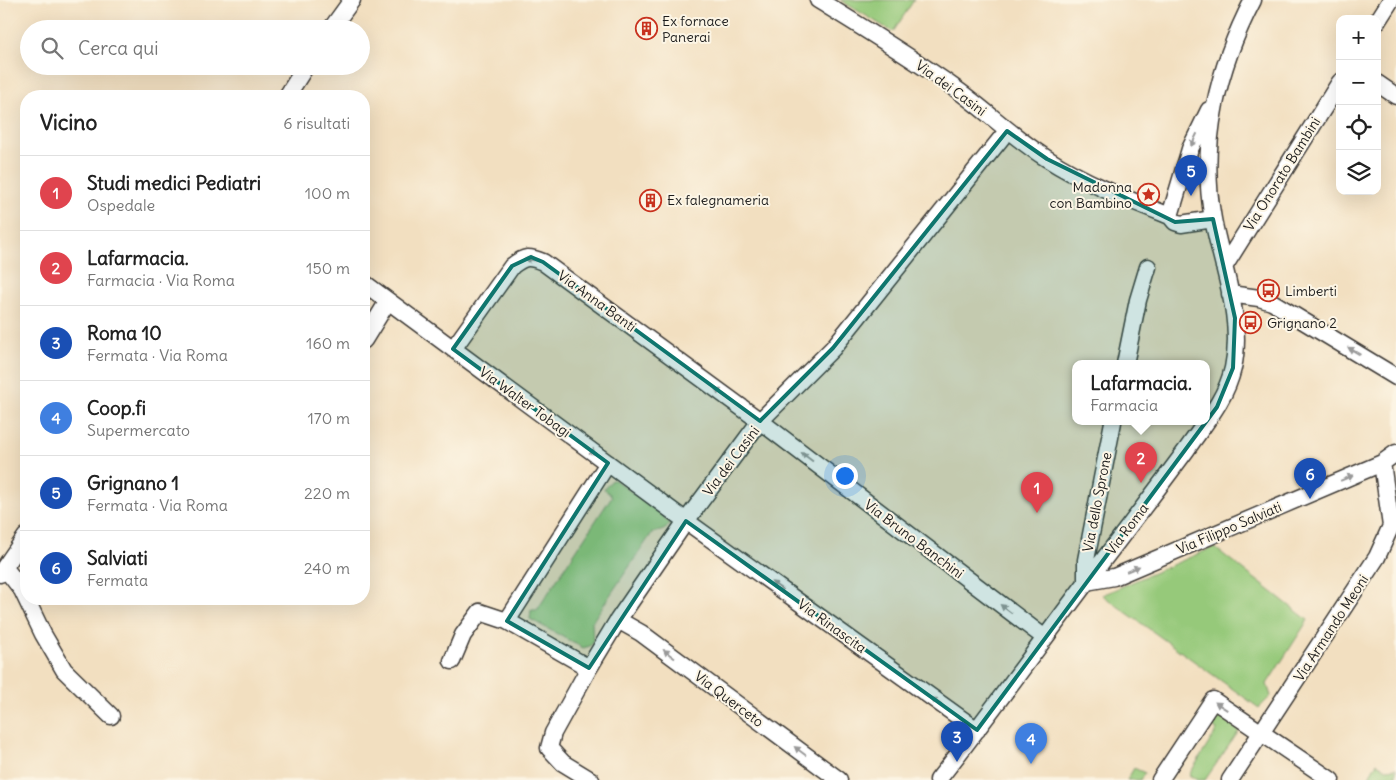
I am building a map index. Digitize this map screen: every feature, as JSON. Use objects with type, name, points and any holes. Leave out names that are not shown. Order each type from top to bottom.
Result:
[{"type":"street","points":[[338,20],[352,0]]},
{"type":"street","name":"Via dei Casini","points":[[818,0],[894,47],[957,90],[1007,131],[1047,159],[1109,192],[1170,216]]},
{"type":"street","name":"Via Roma","points":[[1210,417],[1226,390],[1233,368],[1236,342],[1235,318],[1213,219],[1209,190],[1210,130],[1223,69],[1240,25],[1253,0]]},
{"type":"street","points":[[1381,16],[1391,0]]},
{"type":"street","points":[[291,90],[300,75]]},
{"type":"street","points":[[1381,86],[1396,96]]},
{"type":"street","name":"Via Onorato Bambini","points":[[1224,267],[1336,88]]},
{"type":"street","name":"Via Roma","points":[[1170,216],[1190,149],[1216,96]]},
{"type":"street","name":"Via dei Casini","points":[[591,780],[563,763],[549,748],[553,733],[618,620],[686,521],[760,421],[833,348],[1007,131]]},
{"type":"street","points":[[1170,216],[1175,222],[1181,224],[1213,219]]},
{"type":"street","name":"Via Anna Banti","points":[[453,349],[512,266],[521,259],[531,257],[543,262],[760,421]]},
{"type":"street","points":[[1126,360],[1138,300],[1148,267]]},
{"type":"street","name":"Via Walter Tobagi","points":[[370,288],[686,521]]},
{"type":"street","points":[[1230,294],[1272,302],[1396,376]]},
{"type":"street","points":[[370,330],[388,301]]},
{"type":"street","name":"Via Bruno Banchini","points":[[760,421],[1045,638]]},
{"type":"street","name":"Via dello Sprone","points":[[1086,582],[1086,560],[1112,425]]},
{"type":"street","name":"Via Roma","points":[[938,780],[1204,425]]},
{"type":"street","name":"Via Filippo Salviati","points":[[1086,582],[1114,577],[1382,463],[1396,453]]},
{"type":"street","points":[[507,621],[608,463]]},
{"type":"street","name":"Via Armando Meoni","points":[[1230,780],[1377,557],[1391,526],[1382,463]]},
{"type":"street","name":"Via Rinascita","points":[[686,521],[977,730]]},
{"type":"street","points":[[20,545],[2,571],[20,588]]},
{"type":"street","points":[[29,605],[42,634],[64,670],[111,716]]},
{"type":"street","points":[[452,661],[463,635],[480,612],[507,621],[589,668]]},
{"type":"street","name":"Via Querceto","points":[[618,620],[641,633],[839,780]]},
{"type":"street","points":[[1160,780],[1213,700],[1331,780]]},
{"type":"highlighted area","points":[[1007,131],[1047,159],[1175,222],[1213,219],[1235,318],[1233,368],[1217,407],[977,730],[686,521],[589,668],[507,621],[608,463],[453,349],[512,266],[531,257],[543,262],[760,421],[833,348]]},
{"type":"green space","points":[[840,0],[914,0],[893,32]]},
{"type":"green space","points":[[612,480],[615,480],[660,513],[669,523],[665,529],[652,533],[592,622],[593,643],[583,648],[530,619],[531,610],[537,610],[612,496],[604,489]]},
{"type":"green space","points":[[1214,547],[1308,620],[1267,684],[1271,696],[1259,708],[1102,595]]},
{"type":"green space","points":[[1219,714],[1239,727],[1239,731],[1205,780],[1197,780],[1189,775],[1217,730],[1210,725],[1214,716]]},
{"type":"green space","points":[[1377,763],[1387,769],[1396,768],[1396,780],[1367,780]]},
{"type":"green space","points":[[1134,768],[1145,773],[1140,780],[1127,780]]},
{"type":"place","name":"Ex fornace Panerai","points":[[646,29]]},
{"type":"place","name":"Madonna con Bambino","points":[[1148,195]]},
{"type":"place","name":"Grignano 1","points":[[1191,196]]},
{"type":"place","name":"Ex falegnameria","points":[[651,200]]},
{"type":"place","name":"Limberti","points":[[1269,291]]},
{"type":"place","name":"Grignano 2","points":[[1251,323]]},
{"type":"place","name":"Lafarmacia.","points":[[1141,483]]},
{"type":"place","name":"Salviati","points":[[1310,499]]},
{"type":"place","name":"Studi medici Pediatri","points":[[1037,513]]},
{"type":"place","name":"Roma 10","points":[[957,762]]},
{"type":"place","name":"Coop.fi","points":[[1031,764]]}]
